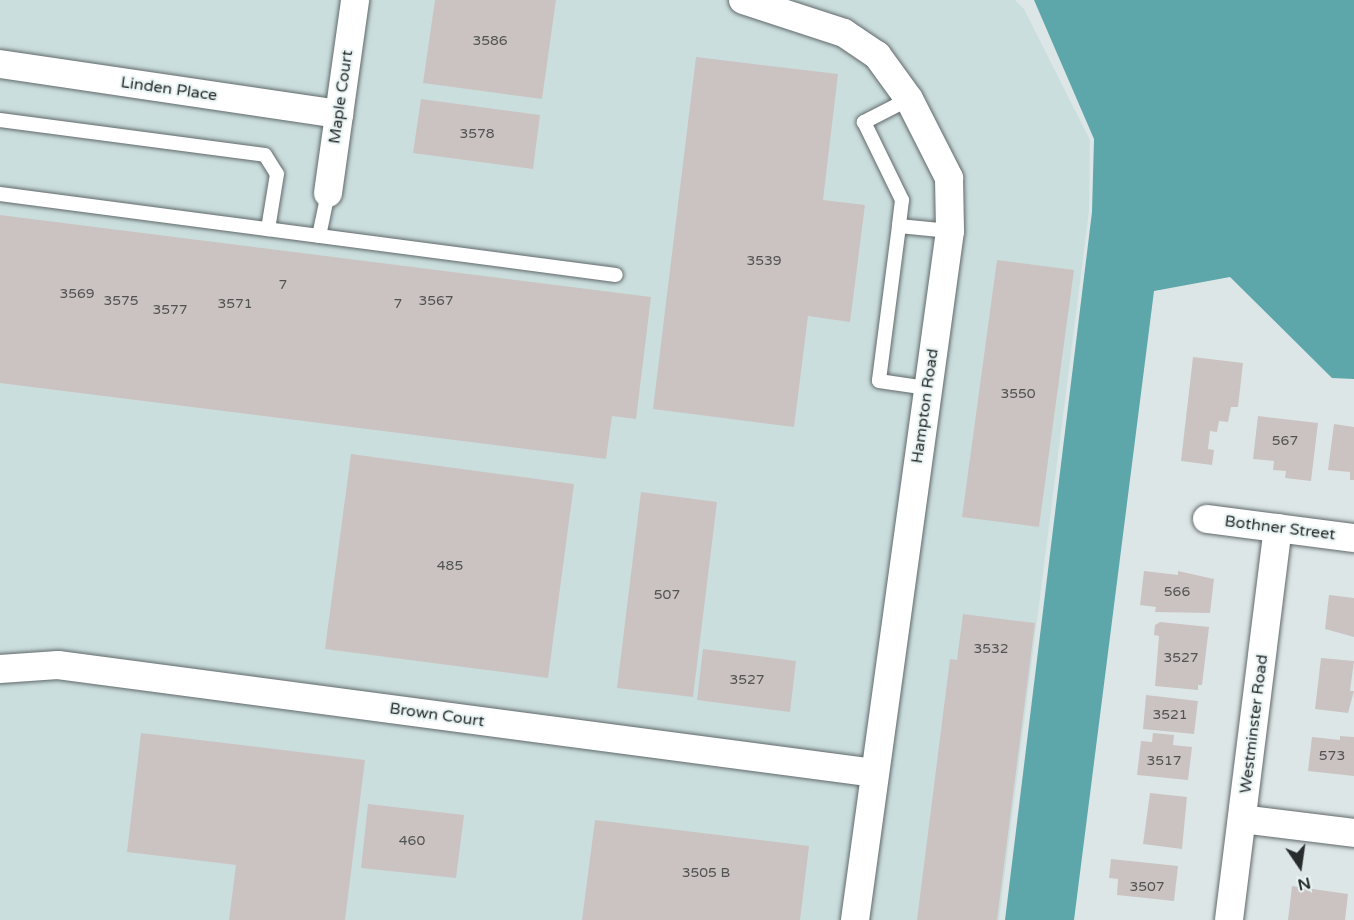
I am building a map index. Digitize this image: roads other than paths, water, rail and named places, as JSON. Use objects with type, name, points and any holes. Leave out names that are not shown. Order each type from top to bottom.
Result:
[{"type":"street","name":"Maple Court","points":[[328,193],[355,0]]},
{"type":"street","name":"Hampton Road","points":[[743,0],[844,33],[877,55],[909,99],[949,178],[950,231],[855,920]]},
{"type":"street","name":"Linden Place","points":[[0,64],[339,114]]},
{"type":"street","name":"Bothner Street","points":[[1207,519],[1354,538]]},
{"type":"street","name":"Westminster Road","points":[[1229,920],[1278,528]]},
{"type":"street","name":"Brown Court","points":[[0,669],[58,665],[874,773]]},
{"type":"street","points":[[1242,819],[1354,833]]},
{"type":"lane","points":[[909,99],[864,122],[902,200],[879,381],[927,388]]},
{"type":"lane","points":[[0,120],[265,155],[277,174],[268,229]]},
{"type":"lane","points":[[318,236],[328,193]]},
{"type":"lane","points":[[0,194],[616,274]]},
{"type":"lane","points":[[899,226],[950,231]]},
{"type":"water","points":[[1034,0],[1354,0],[1354,379],[1332,378],[1230,277],[1154,291],[1074,920],[1005,920],[1092,212],[1094,139]]}]
